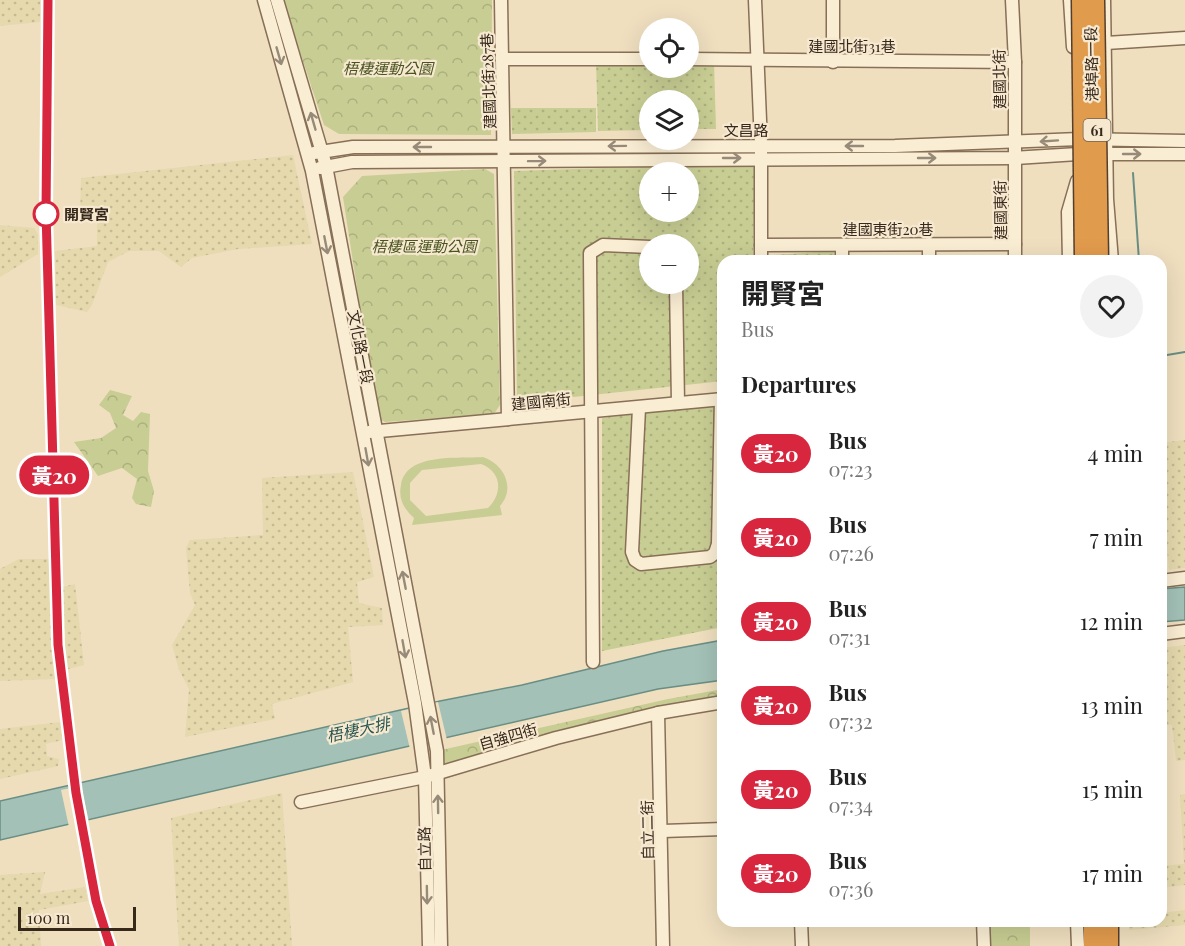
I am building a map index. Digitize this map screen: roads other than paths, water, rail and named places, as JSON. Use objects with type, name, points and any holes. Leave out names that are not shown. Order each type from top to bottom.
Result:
[{"type":"highway","name":"61","points":[[1081,0],[1084,255]]},
{"type":"highway","name":"61","points":[[1095,0],[1095,255]]},
{"type":"highway","points":[[1077,188],[1078,255]]},
{"type":"highway","points":[[1106,255],[1107,199]]},
{"type":"highway","points":[[1093,927],[1093,946]]},
{"type":"highway","points":[[1109,927],[1109,946]]},
{"type":"street","name":"文化路一段","points":[[264,0],[312,171],[363,433],[421,701]]},
{"type":"street","name":"文化路一段","points":[[277,0],[326,166],[376,431],[421,701]]},
{"type":"street","name":"建國北街287巷","points":[[501,0],[508,419]]},
{"type":"street","points":[[755,0],[761,144],[761,255]]},
{"type":"street","points":[[833,0],[833,62]]},
{"type":"street","name":"建國北街","points":[[1012,0],[1015,62],[1014,158]]},
{"type":"street","name":"港埠路一段","points":[[1070,0],[1079,139],[1077,188],[1094,255]]},
{"type":"street","name":"港埠路一段","points":[[1104,0],[1108,140],[1107,199],[1112,255]]},
{"type":"street","points":[[1106,43],[1185,38]]},
{"type":"street","points":[[502,58],[639,59]]},
{"type":"street","name":"建國北街31巷","points":[[699,59],[1015,62]]},
{"type":"street","name":"文昌路","points":[[308,154],[353,147],[761,144],[895,146],[1079,139],[1185,141]]},
{"type":"street","name":"文昌路","points":[[312,171],[326,166],[352,162],[1014,158],[1107,153],[1185,154]]},
{"type":"street","name":"建國東街","points":[[1014,158],[1015,255]]},
{"type":"street","name":"港埠路一段","points":[[1069,255],[1068,212],[1077,188]]},
{"type":"street","name":"港埠路一段","points":[[1096,255],[1107,199]]},
{"type":"street","points":[[842,244],[842,255]]},
{"type":"street","points":[[929,244],[929,255]]},
{"type":"street","name":"建國東街20巷","points":[[761,245],[1015,244]]},
{"type":"street","points":[[593,662],[590,253],[603,245],[639,247]]},
{"type":"street","points":[[676,294],[678,403]]},
{"type":"street","name":"建國南街","points":[[363,433],[717,399]]},
{"type":"street","points":[[639,408],[632,552],[634,560],[641,564],[710,557],[715,553],[717,547]]},
{"type":"street","points":[[1167,580],[1185,578]]},
{"type":"street","points":[[1167,633],[1185,631]]},
{"type":"street","name":"自立路","points":[[421,701],[437,751],[441,946]]},
{"type":"street","name":"自立路","points":[[421,701],[429,946]]},
{"type":"street","name":"自強四街","points":[[301,802],[425,777],[437,771],[658,713],[717,703]]},
{"type":"street","name":"自立二街","points":[[658,713],[663,831],[663,946]]},
{"type":"street","points":[[663,831],[717,829]]},
{"type":"street","points":[[801,927],[802,946]]},
{"type":"street","points":[[983,927],[984,946]]},
{"type":"street","points":[[1077,927],[1078,946]]},
{"type":"street","points":[[1101,927],[1101,946]]},
{"type":"street","points":[[1115,927],[1116,946]]},
{"type":"water","points":[[1185,587],[1185,620],[1167,622],[1167,588]]},
{"type":"water","name":"梧棲大排","points":[[717,641],[717,681],[658,689],[0,840],[0,801],[440,701],[522,685],[663,651]]},
{"type":"waterway","points":[[1133,173],[1139,255]]},
{"type":"waterway","points":[[1167,355],[1185,352]]},
{"type":"place","name":"開賢宮","points":[[46,214]]},
{"type":"park label","name":"梧棲運動公園","points":[[388,68]]},
{"type":"park label","name":"梧棲區運動公園","points":[[424,246]]}]
